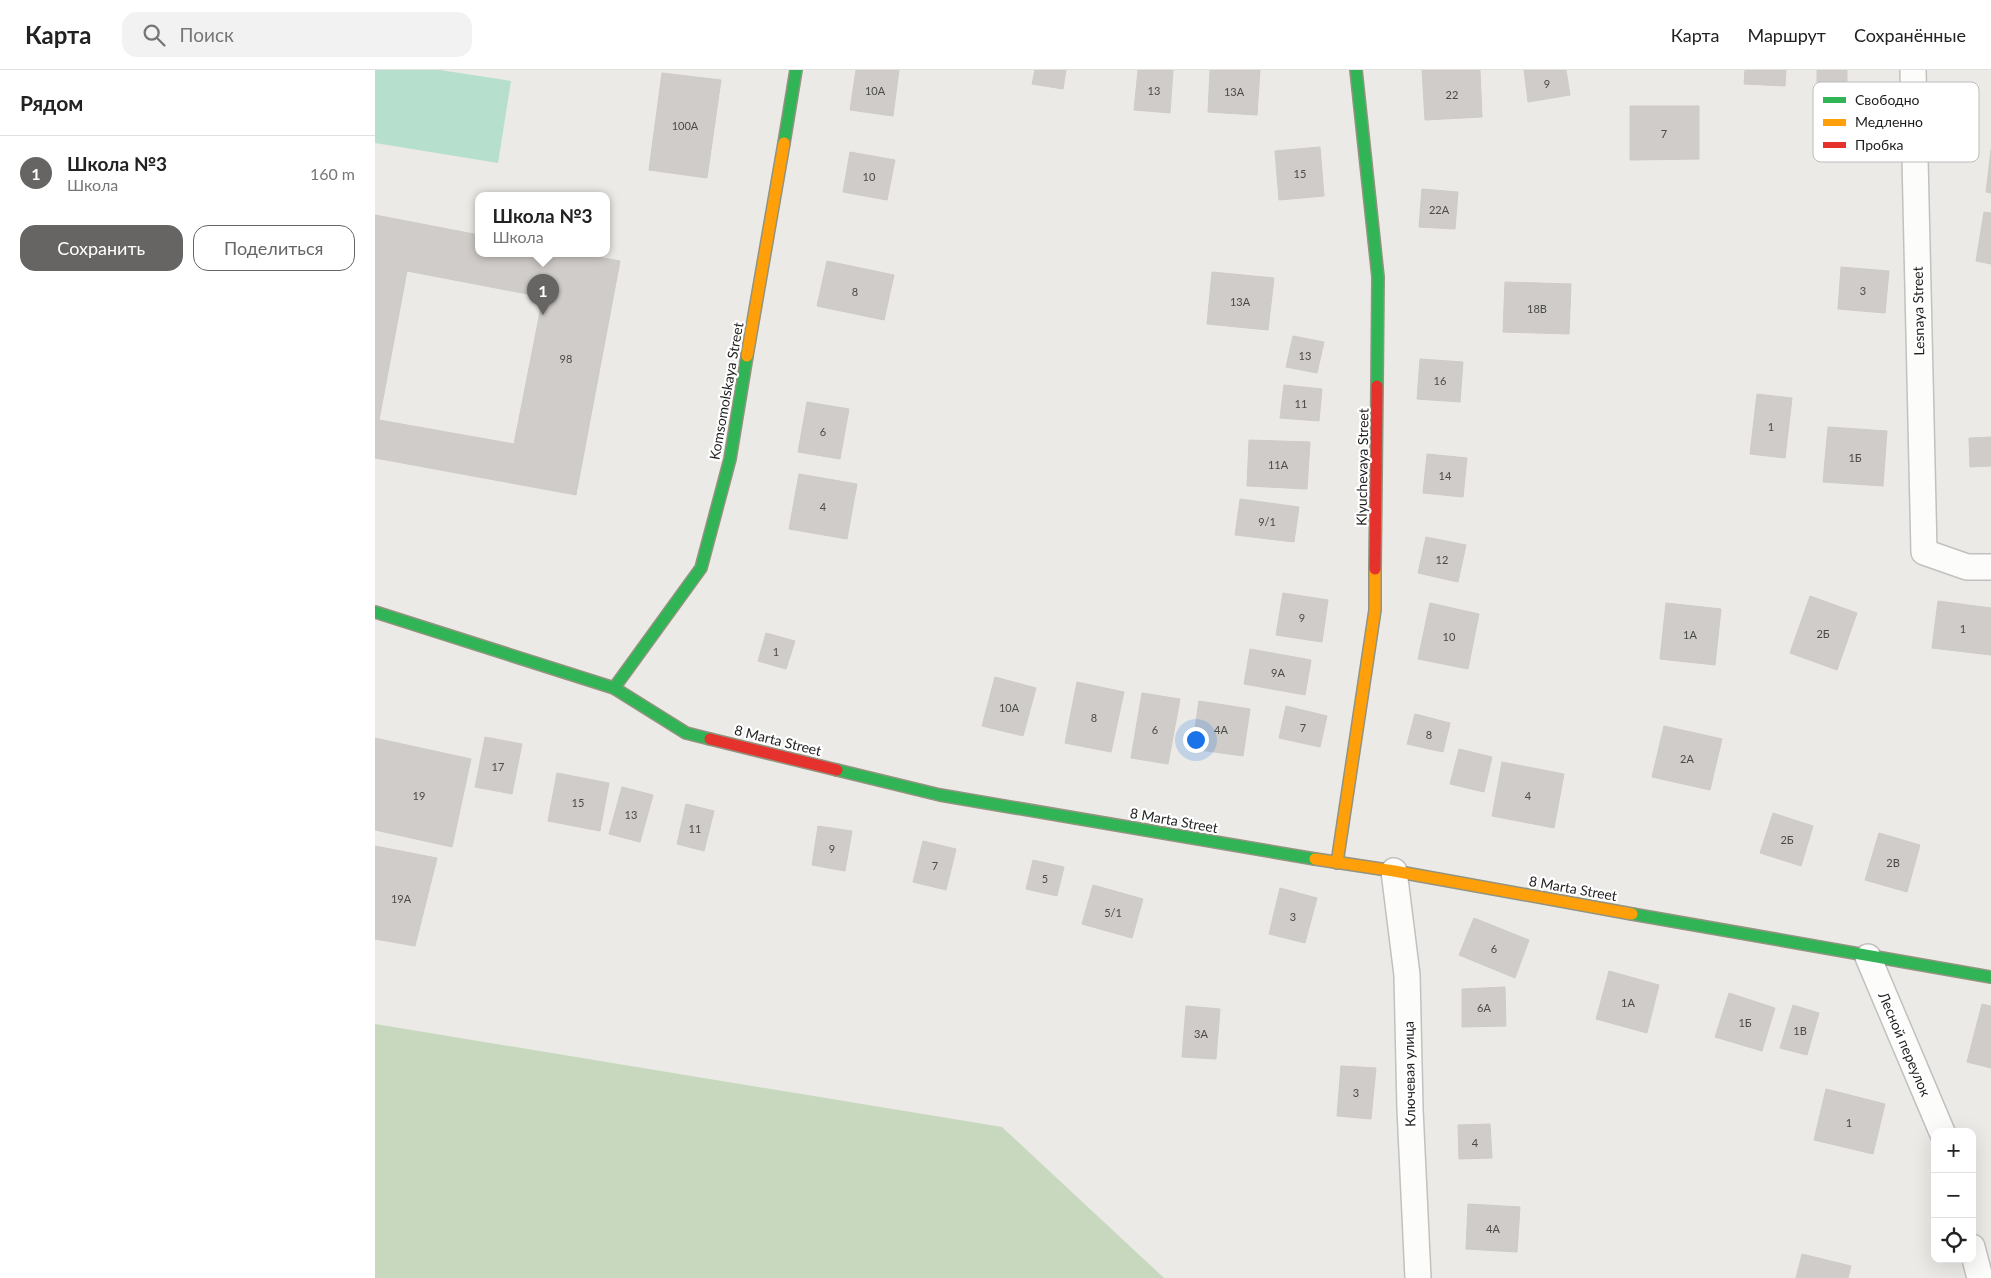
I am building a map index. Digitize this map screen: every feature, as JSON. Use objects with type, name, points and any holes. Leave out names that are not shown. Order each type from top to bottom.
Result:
[{"type":"street","name":"Komsomolskaya Street","points":[[614,688],[701,568],[730,459],[796,70]]},
{"type":"street","name":"Klyuchevaya Street","points":[[1337,863],[1375,610],[1379,277],[1356,70]]},
{"type":"street","name":"Lesnaya Street","points":[[1915,162],[1924,552],[1967,567],[1991,566]]},
{"type":"street","name":"8 Marta Street","points":[[375,612],[614,688],[685,733],[930,793],[1337,863],[1395,871],[1868,957],[1991,977]]},
{"type":"street","name":"Ключевая улица","points":[[1395,871],[1407,975],[1409,1108],[1418,1278]]},
{"type":"street","name":"Лесной переулок","points":[[1868,957],[1940,1128]]},
{"type":"street","points":[[1976,1261],[1981,1278]]},
{"type":"green space","points":[[375,70],[440,70],[511,81],[498,163],[375,143]]},
{"type":"green space","points":[[375,1024],[1002,1127],[1164,1278],[375,1278]]},
{"type":"building","points":[[856,70],[899,70],[893,116],[850,110]]},
{"type":"building","points":[[1035,70],[1066,70],[1063,89],[1032,84]]},
{"type":"building","points":[[1138,70],[1173,70],[1170,113],[1134,110]]},
{"type":"building","points":[[1210,70],[1260,70],[1257,115],[1208,112]]},
{"type":"building","points":[[1422,70],[1480,70],[1482,117],[1425,120]]},
{"type":"building","points":[[1524,70],[1566,70],[1570,95],[1528,102]]},
{"type":"building","points":[[1745,70],[1786,70],[1785,86],[1744,84]]},
{"type":"building","points":[[1817,70],[1847,70],[1847,82],[1817,82]]},
{"type":"building","points":[[662,73],[721,80],[707,178],[649,170]]},
{"type":"building","points":[[1630,106],[1699,106],[1699,159],[1630,160]]},
{"type":"building","points":[[1320,147],[1324,196],[1279,200],[1275,151]]},
{"type":"building","points":[[1991,150],[1991,193],[1986,192]]},
{"type":"building","points":[[850,152],[895,160],[887,200],[843,192]]},
{"type":"building","points":[[1422,189],[1458,192],[1455,229],[1419,227]]},
{"type":"building","points":[[1984,212],[1991,213],[1991,264],[1976,261]]},
{"type":"building","points":[[375,215],[475,234],[475,257],[598,257],[620,261],[576,495],[375,458]],"holes":[[[407,271],[543,297],[514,444],[379,420]]]},
{"type":"building","points":[[827,261],[894,275],[884,320],[817,306]]},
{"type":"building","points":[[1841,267],[1889,271],[1885,313],[1838,309]]},
{"type":"building","points":[[1212,272],[1274,278],[1268,330],[1207,324]]},
{"type":"building","points":[[1505,282],[1571,284],[1569,334],[1503,332]]},
{"type":"building","points":[[1293,336],[1324,342],[1317,373],[1286,367]]},
{"type":"building","points":[[1420,359],[1463,362],[1460,402],[1417,399]]},
{"type":"building","points":[[1284,385],[1322,389],[1319,421],[1280,418]]},
{"type":"building","points":[[1757,394],[1792,398],[1785,458],[1750,454]]},
{"type":"building","points":[[807,402],[849,409],[840,459],[798,452]]},
{"type":"building","points":[[1828,427],[1887,431],[1883,486],[1823,482]]},
{"type":"building","points":[[1991,437],[1991,466],[1970,467],[1969,438]]},
{"type":"building","points":[[1249,440],[1310,442],[1307,489],[1247,486]]},
{"type":"building","points":[[1427,454],[1467,458],[1463,497],[1423,493]]},
{"type":"building","points":[[799,474],[857,484],[847,539],[789,529]]},
{"type":"building","points":[[1240,499],[1299,507],[1294,542],[1235,535]]},
{"type":"building","points":[[1426,537],[1466,545],[1458,582],[1418,573]]},
{"type":"building","points":[[1283,593],[1328,600],[1322,642],[1276,635]]},
{"type":"building","points":[[1810,596],[1857,613],[1837,670],[1790,653]]},
{"type":"building","points":[[1938,601],[1991,608],[1991,655],[1932,648]]},
{"type":"building","points":[[1430,603],[1479,614],[1468,669],[1418,659]]},
{"type":"building","points":[[1666,603],[1721,609],[1715,665],[1660,659]]},
{"type":"building","points":[[766,633],[795,641],[786,669],[758,661]]},
{"type":"building","points":[[1250,649],[1311,660],[1305,695],[1244,684]]},
{"type":"building","points":[[995,677],[1036,688],[1023,736],[982,726]]},
{"type":"building","points":[[1077,682],[1124,692],[1111,752],[1065,743]]},
{"type":"building","points":[[1142,693],[1180,699],[1168,764],[1131,758]]},
{"type":"building","points":[[1199,701],[1250,709],[1243,756],[1192,749]]},
{"type":"building","points":[[1286,706],[1327,716],[1320,747],[1279,738]]},
{"type":"building","points":[[1415,714],[1450,723],[1443,752],[1407,744]]},
{"type":"building","points":[[1664,726],[1722,739],[1710,790],[1652,777]]},
{"type":"building","points":[[485,737],[522,744],[512,794],[475,787]]},
{"type":"building","points":[[375,738],[471,759],[452,847],[375,830]]},
{"type":"building","points":[[1459,749],[1492,757],[1484,792],[1450,784]]},
{"type":"building","points":[[1502,762],[1564,774],[1554,828],[1492,816]]},
{"type":"building","points":[[557,773],[609,783],[600,831],[548,821]]},
{"type":"building","points":[[622,787],[653,795],[640,842],[609,834]]},
{"type":"building","points":[[686,804],[714,811],[704,851],[677,844]]},
{"type":"building","points":[[1773,813],[1813,826],[1801,866],[1760,853]]},
{"type":"building","points":[[818,826],[852,831],[845,871],[812,865]]},
{"type":"building","points":[[1879,833],[1920,845],[1907,892],[1865,880]]},
{"type":"building","points":[[923,841],[956,849],[946,890],[913,882]]},
{"type":"building","points":[[375,846],[437,858],[415,946],[375,939]]},
{"type":"building","points":[[1033,860],[1064,867],[1057,896],[1026,889]]},
{"type":"building","points":[[1093,885],[1143,899],[1132,938],[1082,924]]},
{"type":"building","points":[[1280,888],[1317,898],[1305,943],[1269,934]]},
{"type":"building","points":[[1474,918],[1529,940],[1515,978],[1459,955]]},
{"type":"building","points":[[1609,971],[1659,985],[1647,1033],[1596,1019]]},
{"type":"building","points":[[1505,987],[1506,1026],[1462,1027],[1462,989]]},
{"type":"building","points":[[1729,993],[1775,1008],[1762,1051],[1715,1037]]},
{"type":"building","points":[[1982,1004],[1991,1006],[1991,1068],[1967,1062]]},
{"type":"building","points":[[1793,1005],[1819,1013],[1807,1055],[1780,1048]]},
{"type":"building","points":[[1186,1006],[1220,1009],[1216,1059],[1182,1057]]},
{"type":"building","points":[[1341,1066],[1376,1068],[1371,1119],[1337,1116]]},
{"type":"building","points":[[1826,1089],[1885,1104],[1873,1154],[1814,1140]]},
{"type":"building","points":[[1490,1124],[1492,1158],[1459,1159],[1458,1125]]},
{"type":"building","points":[[1468,1204],[1520,1207],[1517,1252],[1466,1249]]},
{"type":"building","points":[[1802,1254],[1851,1266],[1848,1278],[1796,1278]]},
{"type":"traffic: fast","points":[[784,143],[796,70]]},
{"type":"traffic: fast","points":[[1356,70],[1378,277],[1377,386]]},
{"type":"traffic: fast","points":[[614,688],[701,568],[730,459],[747,356]]},
{"type":"traffic: fast","points":[[375,612],[614,688],[686,733],[710,739]]},
{"type":"traffic: fast","points":[[837,770],[940,795],[1315,859]]},
{"type":"traffic: fast","points":[[1632,914],[1991,977]]},
{"type":"traffic: slow","points":[[747,356],[784,143]]},
{"type":"traffic: slow","points":[[1337,863],[1375,610],[1375,569]]},
{"type":"traffic: slow","points":[[1315,859],[1394,871],[1632,914]]},
{"type":"traffic: jam","points":[[1375,569],[1377,386]]},
{"type":"traffic: jam","points":[[710,739],[837,770]]},
{"type":"place","name":"Школа №3","points":[[543,315]]}]
